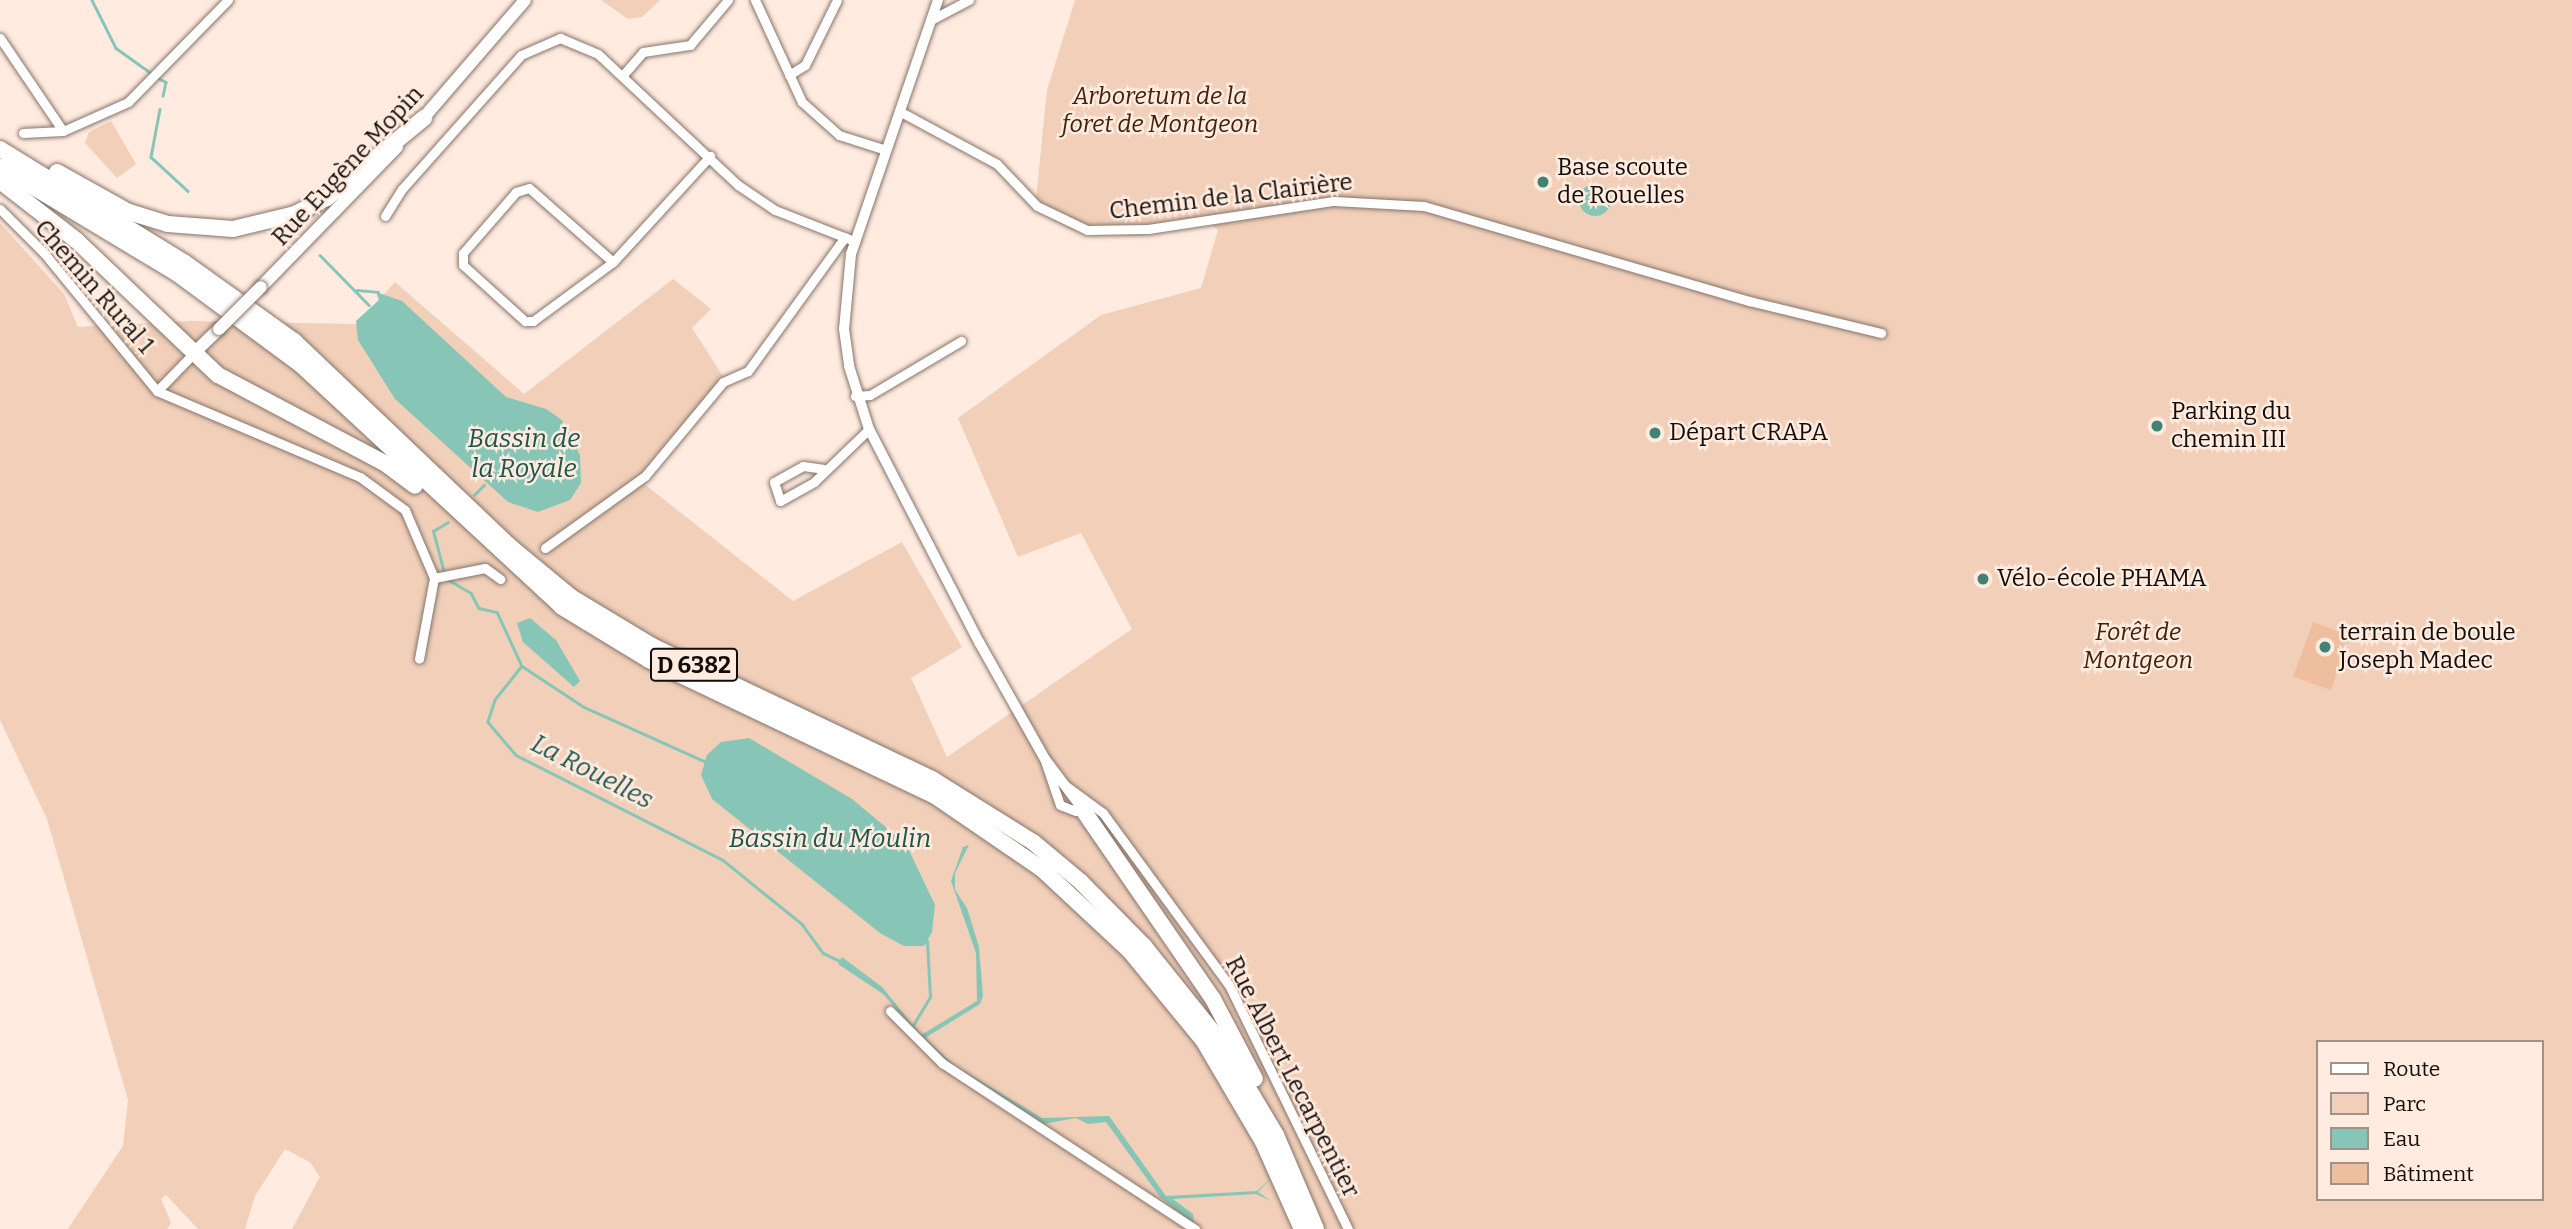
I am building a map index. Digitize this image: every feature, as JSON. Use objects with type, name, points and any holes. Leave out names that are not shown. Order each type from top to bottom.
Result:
[{"type":"highway","points":[[0,139],[130,212],[168,225],[233,229],[295,214],[325,199],[424,118]]},
{"type":"highway","name":"D 6382","points":[[0,149],[185,263],[294,341],[508,545],[571,597],[654,647],[932,779],[1033,842],[1113,913],[1197,1010],[1276,1135],[1311,1226]]},
{"type":"highway","name":"D 6382","points":[[0,167],[178,274],[290,356],[541,591],[600,632],[935,796],[1042,869],[1129,950],[1203,1040],[1311,1226]]},
{"type":"highway","points":[[0,181],[76,240],[194,353],[240,388],[386,464],[488,543]]},
{"type":"highway","points":[[1086,804],[1213,999],[1279,1124],[1311,1226]]},
{"type":"main road","name":"Rue Eugène Mopin","points":[[194,353],[261,288],[424,118],[525,0]]},
{"type":"street","points":[[23,133],[62,131],[128,102],[228,0]]},
{"type":"street","points":[[623,75],[643,52],[690,45],[728,0]]},
{"type":"street","points":[[755,0],[802,102],[823,124],[886,150]]},
{"type":"street","points":[[789,75],[806,65],[837,0]]},
{"type":"street","points":[[545,548],[645,476],[723,382],[748,371],[849,239],[886,150],[938,0]]},
{"type":"street","points":[[931,20],[969,0]]},
{"type":"street","points":[[0,38],[62,131]]},
{"type":"street","points":[[385,216],[462,119],[521,55],[541,42],[560,38],[577,42],[623,75],[710,156],[738,186],[775,210],[849,239]]},
{"type":"street","name":"Chemin de la Clairière","points":[[899,111],[997,164],[1037,206],[1087,230],[1148,229],[1324,202],[1424,206],[1749,301],[1881,333]]},
{"type":"street","points":[[613,262],[529,188],[516,192],[463,253],[463,265],[525,321],[533,321],[613,262],[710,156]]},
{"type":"street","name":"Chemin Rural 1","points":[[0,209],[44,253],[157,391]]},
{"type":"street","points":[[849,239],[844,329],[855,396],[869,429],[979,642],[1045,759],[1065,785],[1086,804],[1076,811],[1060,805],[1045,759]]},
{"type":"street","points":[[855,396],[870,395],[961,341]]},
{"type":"street","points":[[194,353],[157,391],[298,447],[381,489],[412,519],[434,578],[419,659]]},
{"type":"street","points":[[824,469],[803,466],[774,482],[780,501],[814,482],[824,469],[869,429]]},
{"type":"street","points":[[434,578],[485,568],[500,579]]},
{"type":"street","name":"Rue Albert Lecarpentier","points":[[1086,804],[1229,985],[1348,1229]]},
{"type":"street","points":[[890,1011],[942,1063],[1195,1228]]},
{"type":"green space","points":[[601,0],[660,0],[642,17],[628,19]]},
{"type":"green space","points":[[1075,0],[2572,0],[2572,1229],[292,1229],[320,1177],[310,1162],[285,1149],[255,1196],[245,1229],[198,1229],[166,1195],[161,1199],[171,1223],[167,1229],[68,1229],[123,1146],[128,1100],[47,819],[0,720],[0,223],[64,294],[78,327],[190,321],[357,324],[395,282],[524,394],[673,279],[711,309],[692,328],[726,381],[643,483],[793,601],[902,542],[962,647],[911,678],[947,757],[1132,629],[1081,533],[1018,557],[958,418],[1101,315],[1201,288],[1218,230],[1210,224],[1138,236],[1094,234],[1072,230],[1035,209],[1047,90]]},
{"type":"green space","points":[[111,121],[136,164],[117,178],[85,143],[89,132]]},
{"type":"water","points":[[1595,184],[1606,189],[1611,200],[1606,211],[1595,216],[1584,211],[1579,200],[1584,189]]},
{"type":"water","name":"Bassin de la Royale","points":[[376,292],[402,301],[506,397],[546,409],[562,420],[580,455],[581,483],[570,500],[538,512],[508,502],[395,399],[358,340],[356,321],[379,300]]},
{"type":"water","points":[[530,618],[556,640],[580,681],[574,687],[523,642],[517,623]]},
{"type":"water","name":"Bassin du Moulin","points":[[749,738],[852,799],[906,844],[935,905],[932,932],[924,946],[904,946],[880,933],[712,799],[701,775],[707,755],[721,742]]},
{"type":"water","points":[[969,845],[955,873],[955,890],[967,908],[979,947],[983,996],[980,1004],[925,1038],[954,1065],[1042,1118],[1109,1116],[1166,1196],[1257,1191],[1272,1177],[1258,1192],[1271,1201],[1256,1194],[1173,1199],[1193,1214],[1194,1225],[1160,1197],[1106,1122],[1088,1124],[1076,1118],[1044,1124],[946,1065],[883,994],[838,964],[842,957],[882,987],[921,1035],[977,1001],[976,953],[951,881],[963,847]]},
{"type":"building","name":"terrain de boule Joseph Madec","points":[[2313,622],[2351,636],[2331,690],[2293,677]]},
{"type":"waterway","points":[[92,0],[116,48],[151,73]]},
{"type":"waterway","points":[[156,77],[166,82],[163,96]]},
{"type":"waterway","points":[[160,109],[151,157],[188,191]]},
{"type":"waterway","points":[[320,255],[369,305]]},
{"type":"waterway","points":[[357,290],[378,292]]},
{"type":"waterway","points":[[474,495],[484,485]]},
{"type":"waterway","name":"La Rouelles","points":[[444,573],[433,531],[448,522]]},
{"type":"waterway","name":"La Rouelles","points":[[447,579],[471,593],[479,608],[497,612],[522,666],[495,700],[488,722],[516,755],[723,860],[802,924],[823,953],[842,962]]},
{"type":"waterway","points":[[522,666],[584,707],[704,761]]},
{"type":"waterway","points":[[912,1027],[930,997],[927,941]]},
{"type":"place","name":"Base scoute de Rouelles","points":[[1543,182]]},
{"type":"place","name":"Parking du chemin III","points":[[2157,426]]},
{"type":"place","name":"Départ CRAPA","points":[[1655,433]]},
{"type":"place","name":"Vélo-école PHAMA","points":[[1983,579]]},
{"type":"place","name":"terrain de boule Joseph Madec","points":[[2325,647]]},
{"type":"park label","name":"Arboretum de la foret de Montgeon","points":[[1160,111]]},
{"type":"park label","name":"Forêt de Montgeon","points":[[2138,647]]}]
